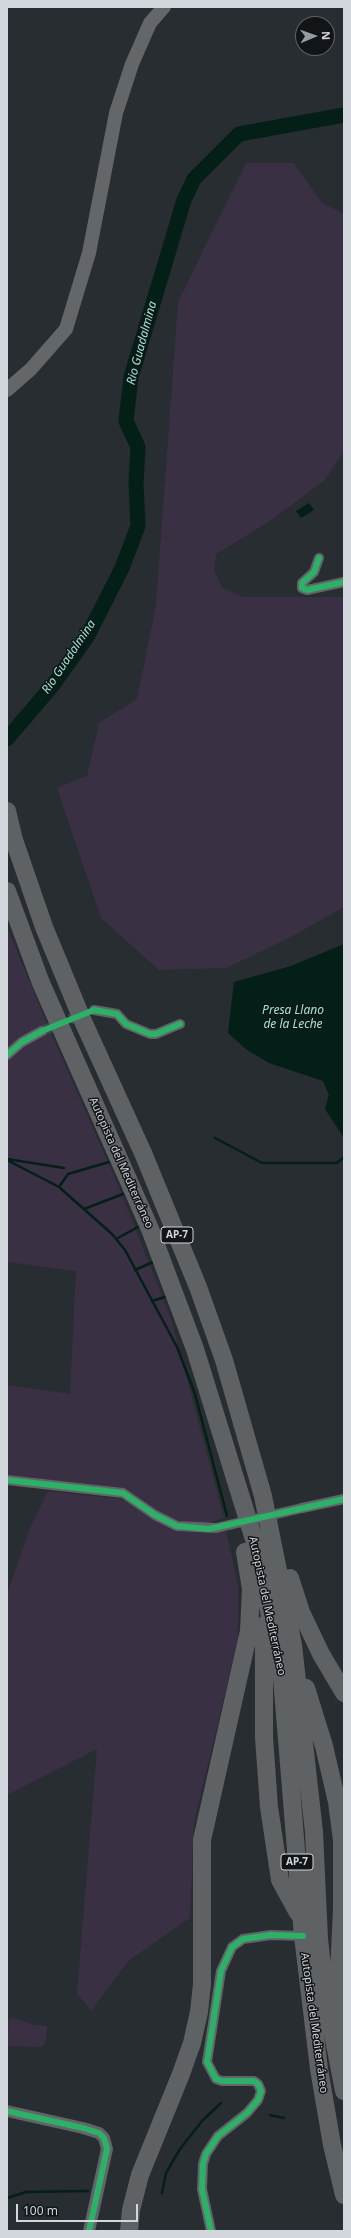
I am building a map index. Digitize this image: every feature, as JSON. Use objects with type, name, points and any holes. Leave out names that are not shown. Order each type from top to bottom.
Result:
[{"type":"highway","name":"Autopista del Mediterráneo","points":[[7,811],[14,840],[58,963],[143,1153],[198,1287],[224,1360],[263,1496],[293,1645],[314,1832],[319,1939],[332,1991],[344,2091]]},
{"type":"highway","name":"Autopista del Mediterráneo","points":[[7,891],[41,983],[150,1229],[195,1349],[257,1548],[282,1678],[302,1928],[319,2069],[332,2144],[344,2195]]},
{"type":"highway","points":[[130,2231],[131,2210],[140,2175],[181,2074],[192,2043],[199,2012],[202,1984],[202,1840],[246,1645],[250,1618],[250,1576],[244,1548],[208,1421],[195,1349]]},
{"type":"highway","points":[[241,1496],[245,1530],[262,1605],[265,1662],[264,1743],[269,1807],[280,1880],[292,1898]]},
{"type":"highway","points":[[263,1496],[301,1612],[321,1654],[344,1693]]},
{"type":"highway","points":[[293,1645],[324,1746],[337,1802],[342,1840],[343,1874],[332,1991]]},
{"type":"highway","points":[[265,1662],[275,1722]]},
{"type":"highway","points":[[282,1678],[275,1722],[275,1810],[284,1872],[302,1928]]},
{"type":"highway","points":[[324,1746],[335,1876],[332,1991],[344,2049]]},
{"type":"main road","points":[[7,390],[31,369],[66,329],[89,253],[116,112],[132,64],[150,23],[164,7]]},
{"type":"street","points":[[319,558],[314,572],[302,583],[302,588],[321,587],[344,582]]},
{"type":"street","points":[[94,1010],[117,1014],[126,1024],[150,1034],[156,1034],[180,1024]]},
{"type":"street","points":[[7,1055],[22,1042],[42,1031]]},
{"type":"street","points":[[7,1480],[123,1493],[155,1515],[177,1526],[216,1528],[344,1499]]},
{"type":"street","points":[[211,2231],[202,2190],[203,2164],[206,2154],[218,2136],[247,2113],[258,2100],[261,2090],[258,2084],[254,2081],[222,2081],[216,2079],[207,2062],[221,1971],[232,1947],[244,1939],[302,1928]]},
{"type":"street","points":[[7,2111],[83,2128],[99,2133],[104,2138],[107,2149],[89,2231]]},
{"type":"shaded area","points":[[246,163],[294,163],[322,203],[344,214],[344,450],[325,480],[270,521],[216,554],[214,570],[222,587],[242,597],[344,597],[344,907],[289,938],[226,968],[159,970],[101,918],[57,788],[87,776],[99,723],[137,699],[156,605],[178,302]]},
{"type":"shaded area","points":[[7,927],[48,1026],[118,1185],[171,1319],[224,1518],[208,1523],[182,1523],[157,1511],[135,1495],[118,1487],[7,1475],[7,1385],[70,1394],[76,1271],[7,1262]]},
{"type":"shaded area","points":[[48,1491],[121,1499],[182,1532],[226,1531],[238,1586],[238,1640],[194,1822],[190,1918],[128,1961],[91,2011],[77,1993],[97,1749],[7,1795],[7,1594],[30,1528]]},
{"type":"shaded area","points":[[13,2018],[34,2025],[47,2026],[44,2045],[40,2047],[7,2046],[9,2019]]},
{"type":"water","points":[[309,503],[314,510],[301,518],[296,511]]},
{"type":"water","name":"Presa Llano de la Leche","points":[[344,944],[344,1138],[325,1109],[329,1095],[323,1081],[269,1063],[247,1050],[228,1033],[234,982],[291,966]]},
{"type":"waterway","name":"Rio Guadalmina","points":[[7,739],[53,685],[87,637],[122,568],[138,526],[136,483],[138,447],[126,421],[131,377],[184,200],[194,179],[239,134],[344,115]]},
{"type":"waterway","points":[[215,1138],[262,1163],[337,1163],[344,1157]]},
{"type":"waterway","points":[[7,1159],[64,1168]]},
{"type":"waterway","points":[[7,1160],[59,1187],[112,1234],[125,1250],[177,1347],[195,1394],[227,1516]]},
{"type":"waterway","points":[[59,1187],[68,1174],[109,1162]]},
{"type":"waterway","points":[[84,1209],[123,1194]]},
{"type":"waterway","points":[[116,1239],[138,1227]]},
{"type":"waterway","points":[[135,1270],[153,1262]]},
{"type":"waterway","points":[[152,1301],[165,1297]]},
{"type":"waterway","points":[[162,2193],[166,2173],[180,2149],[202,2121],[221,2103]]},
{"type":"waterway","points":[[270,2115],[284,2118]]},
{"type":"waterway","points":[[7,2198],[26,2192],[88,2191]]},
{"type":"tunnel","points":[[42,1031],[84,1014]]},
{"type":"cycle path","points":[[319,558],[314,572],[302,583],[302,588],[307,590],[344,582]]},
{"type":"cycle path","points":[[7,1055],[22,1042],[42,1031],[94,1010],[117,1014],[126,1024],[150,1034],[156,1034],[180,1024]]},
{"type":"cycle path","points":[[7,1480],[123,1493],[155,1515],[177,1526],[209,1529],[344,1499]]},
{"type":"cycle path","points":[[211,2231],[202,2189],[203,2164],[206,2154],[218,2136],[247,2113],[258,2100],[261,2091],[258,2084],[254,2081],[222,2081],[216,2079],[207,2062],[221,1971],[232,1947],[243,1939],[271,1935],[303,1936]]},
{"type":"cycle path","points":[[7,2111],[83,2128],[99,2133],[104,2138],[107,2149],[89,2231]]}]
